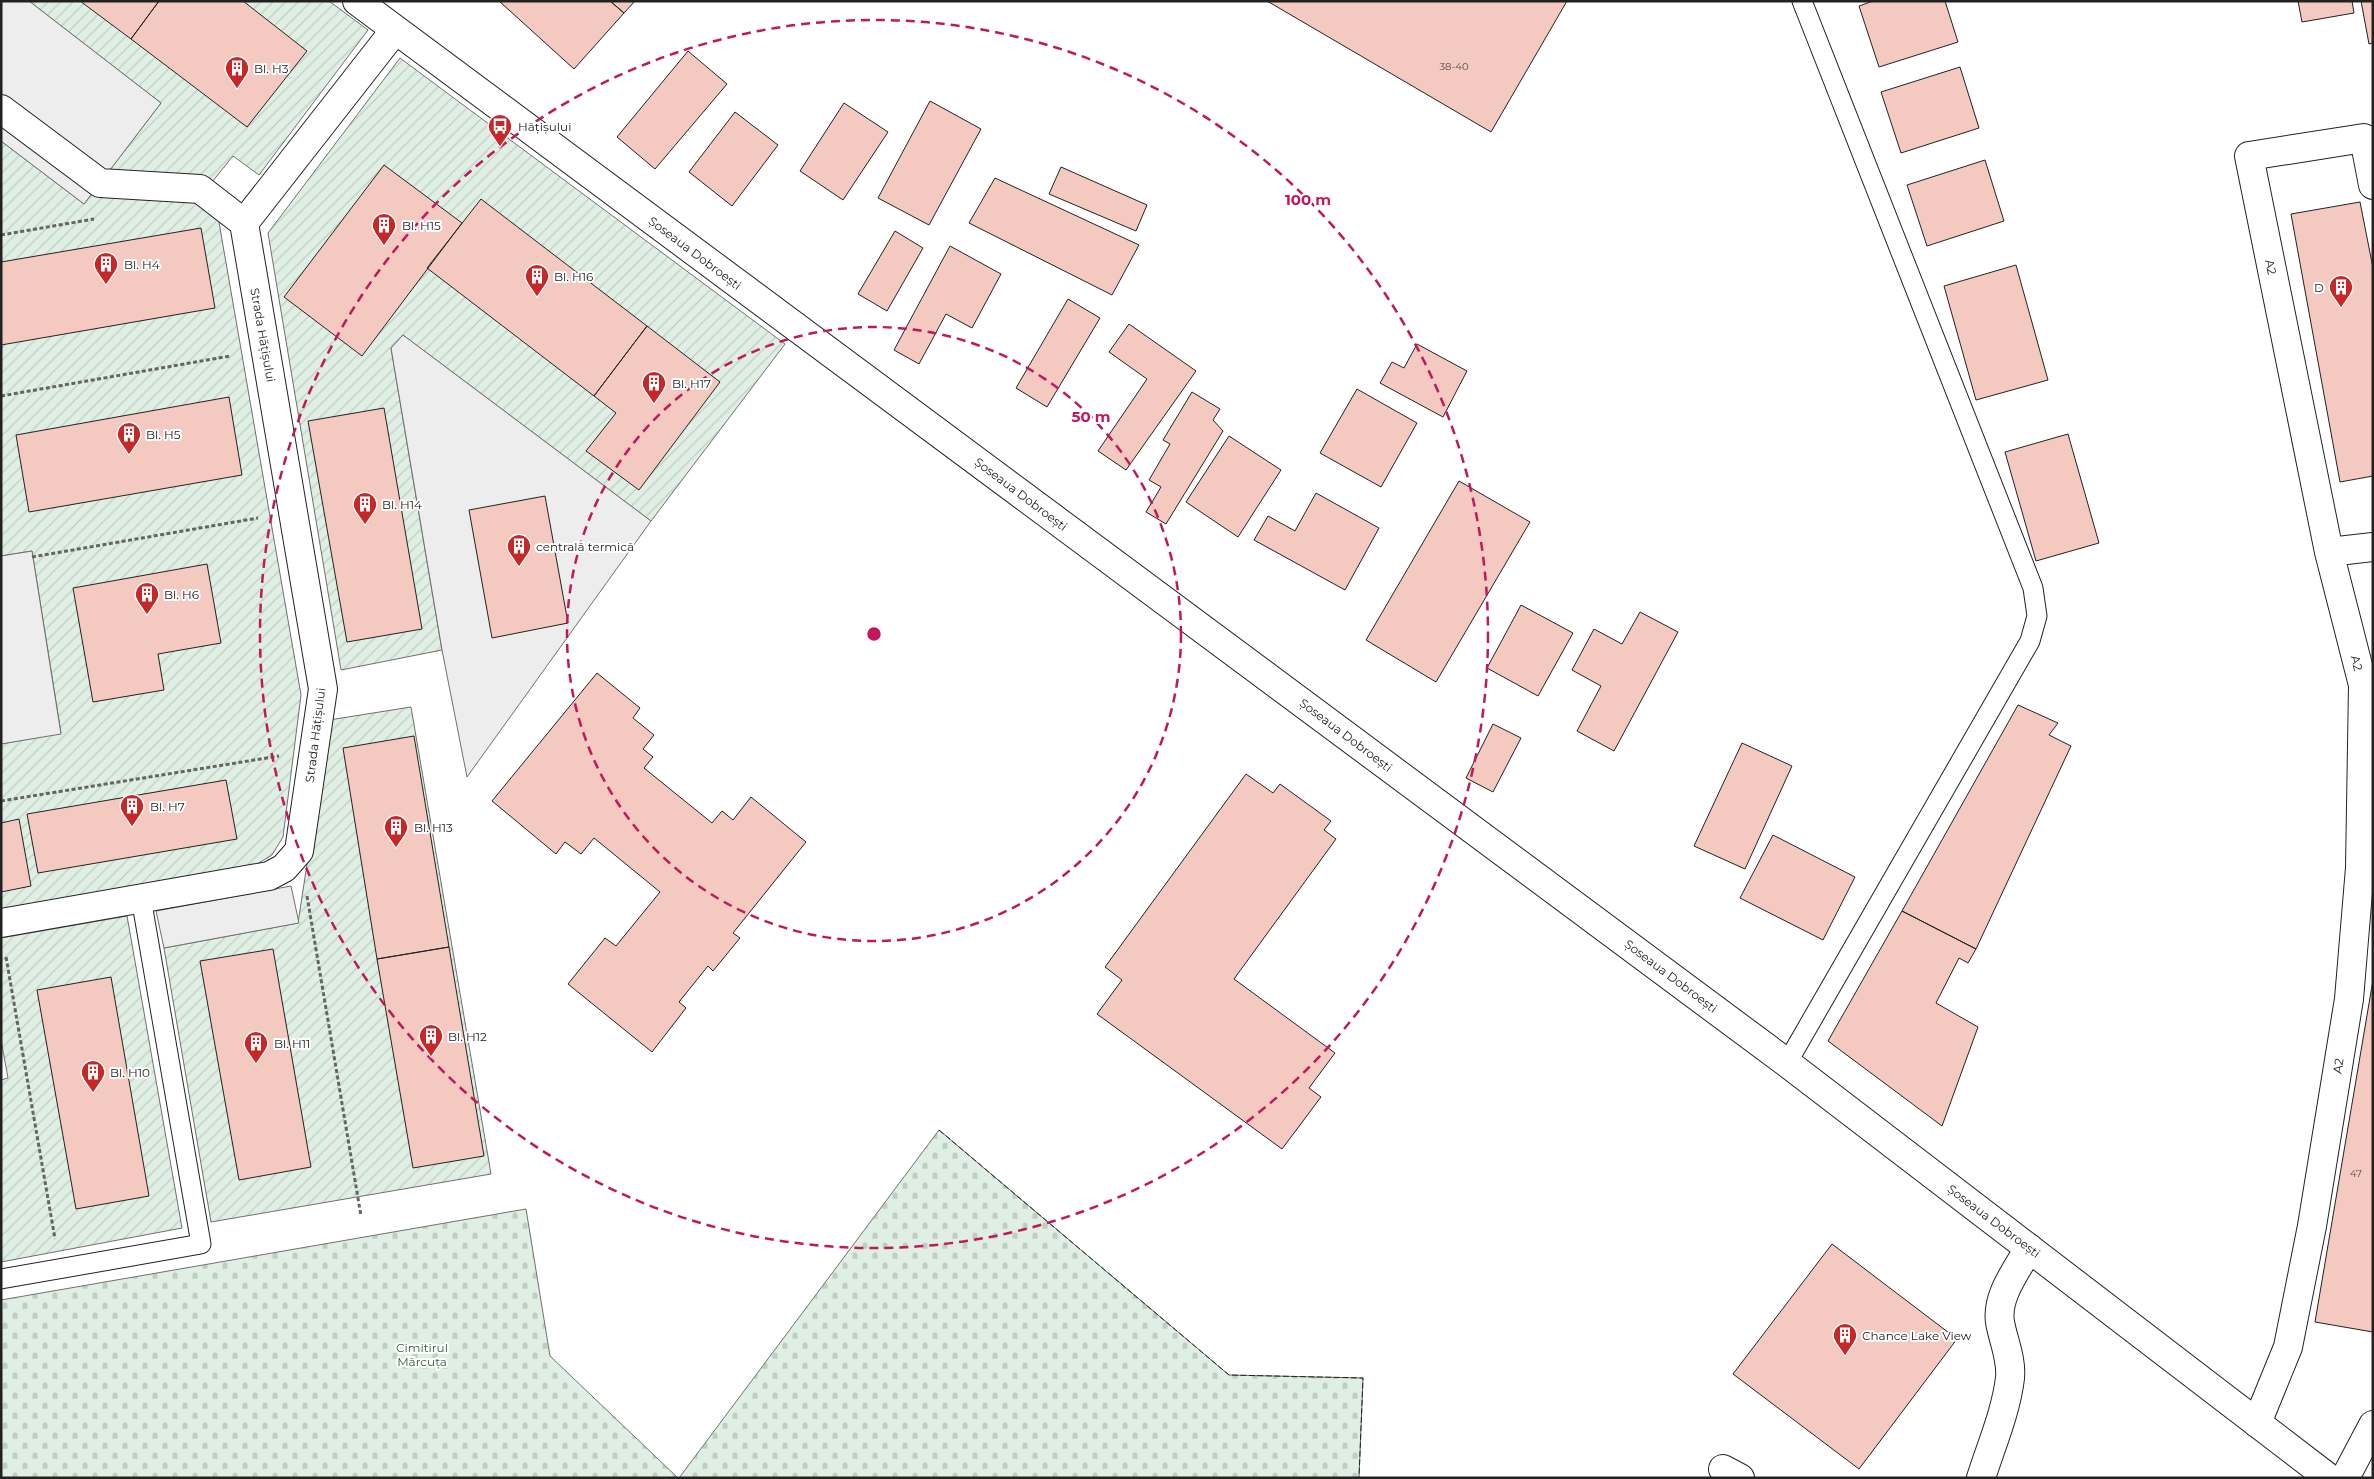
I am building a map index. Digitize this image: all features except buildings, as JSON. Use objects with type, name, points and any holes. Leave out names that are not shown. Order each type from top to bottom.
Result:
[{"type":"street","name":"Șoseaua Dobroești","points":[[357,1],[1787,1063],[2329,1478]]},
{"type":"street","points":[[1,109],[100,183],[200,189],[244,223],[394,30]]},
{"type":"street","name":"A2","points":[[2257,1424],[2288,1347],[2312,1226],[2349,998],[2360,868],[2362,684],[2330,552],[2248,156],[2364,138],[2373,185]]},
{"type":"street","name":"Strada Hățișului","points":[[244,223],[323,689],[299,851]]},
{"type":"street","points":[[2330,552],[2373,547]]},
{"type":"street","points":[[1,923],[269,876],[284,868],[299,851]]},
{"type":"street","points":[[1981,1478],[2007,1396],[2010,1376],[2007,1350],[2000,1320],[2001,1300],[2029,1248]]},
{"type":"street","points":[[2345,1478],[2373,1425]]},
{"type":"lane","points":[[1787,1063],[2030,641],[2037,616],[2033,588],[1802,1]]},
{"type":"lane","points":[[1,1279],[201,1244],[141,898]]},
{"type":"path","points":[[1,396],[265,350]]},
{"type":"path","points":[[32,557],[293,512]]},
{"type":"path","points":[[1,801],[314,750]]},
{"type":"path","points":[[299,851],[361,1216]]},
{"type":"path","points":[[6,956],[60,1269]]},
{"type":"green space","points":[[29,1],[329,1],[368,30],[259,175],[233,156],[212,182],[301,695],[283,837],[272,855],[257,864],[1,909],[1,744],[61,733],[32,551],[1,556],[1,141],[84,204],[161,103]]},
{"type":"green space","points":[[400,58],[785,344],[651,521],[403,335],[391,348],[442,650],[341,670],[268,233]]},
{"type":"green space","points":[[411,707],[491,1174],[211,1222],[164,948],[298,923],[329,720]]},
{"type":"green space","points":[[127,916],[182,1228],[1,1262],[1,1080],[8,1078],[1,1040],[1,938]]},
{"type":"green space","points":[[939,1130],[1229,1375],[1363,1378],[1359,1478],[679,1478]]},
{"type":"green space","name":"Cimitirul Mărcuța","points":[[526,1209],[550,1356],[678,1478],[1,1478],[1,1300]]},
{"type":"shaded area","points":[[1,1],[29,1],[161,103],[84,204],[1,141]]},
{"type":"shaded area","points":[[403,335],[651,521],[467,777],[442,650],[391,348]]},
{"type":"shaded area","points":[[32,551],[61,734],[1,744],[1,556]]},
{"type":"shaded area","points":[[291,886],[299,923],[164,948],[156,911]]},
{"type":"fence","points":[[939,1130],[1229,1375],[1363,1378],[1359,1478]]},
{"type":"place","name":"Bl. H3","points":[[237,89]]},
{"type":"place","name":"Hățișului","points":[[500,147]]},
{"type":"place","name":"Bl. H15","points":[[384,246]]},
{"type":"place","name":"Bl. H4","points":[[106,285]]},
{"type":"place","name":"Bl. H16","points":[[537,297]]},
{"type":"place","name":"D","points":[[2341,308]]},
{"type":"place","name":"Bl. H17","points":[[654,404]]},
{"type":"place","name":"Bl. H5","points":[[129,455]]},
{"type":"place","name":"Bl. H14","points":[[365,525]]},
{"type":"place","name":"centrală termică","points":[[519,567]]},
{"type":"place","name":"Bl. H6","points":[[147,615]]},
{"type":"place","name":"Bl. H7","points":[[132,827]]},
{"type":"place","name":"Bl. H13","points":[[396,848]]},
{"type":"place","name":"Bl. H12","points":[[431,1057]]},
{"type":"place","name":"Bl. H11","points":[[256,1064]]},
{"type":"place","name":"Bl. H10","points":[[93,1093]]},
{"type":"place","name":"Chance Lake View","points":[[1845,1356]]}]
